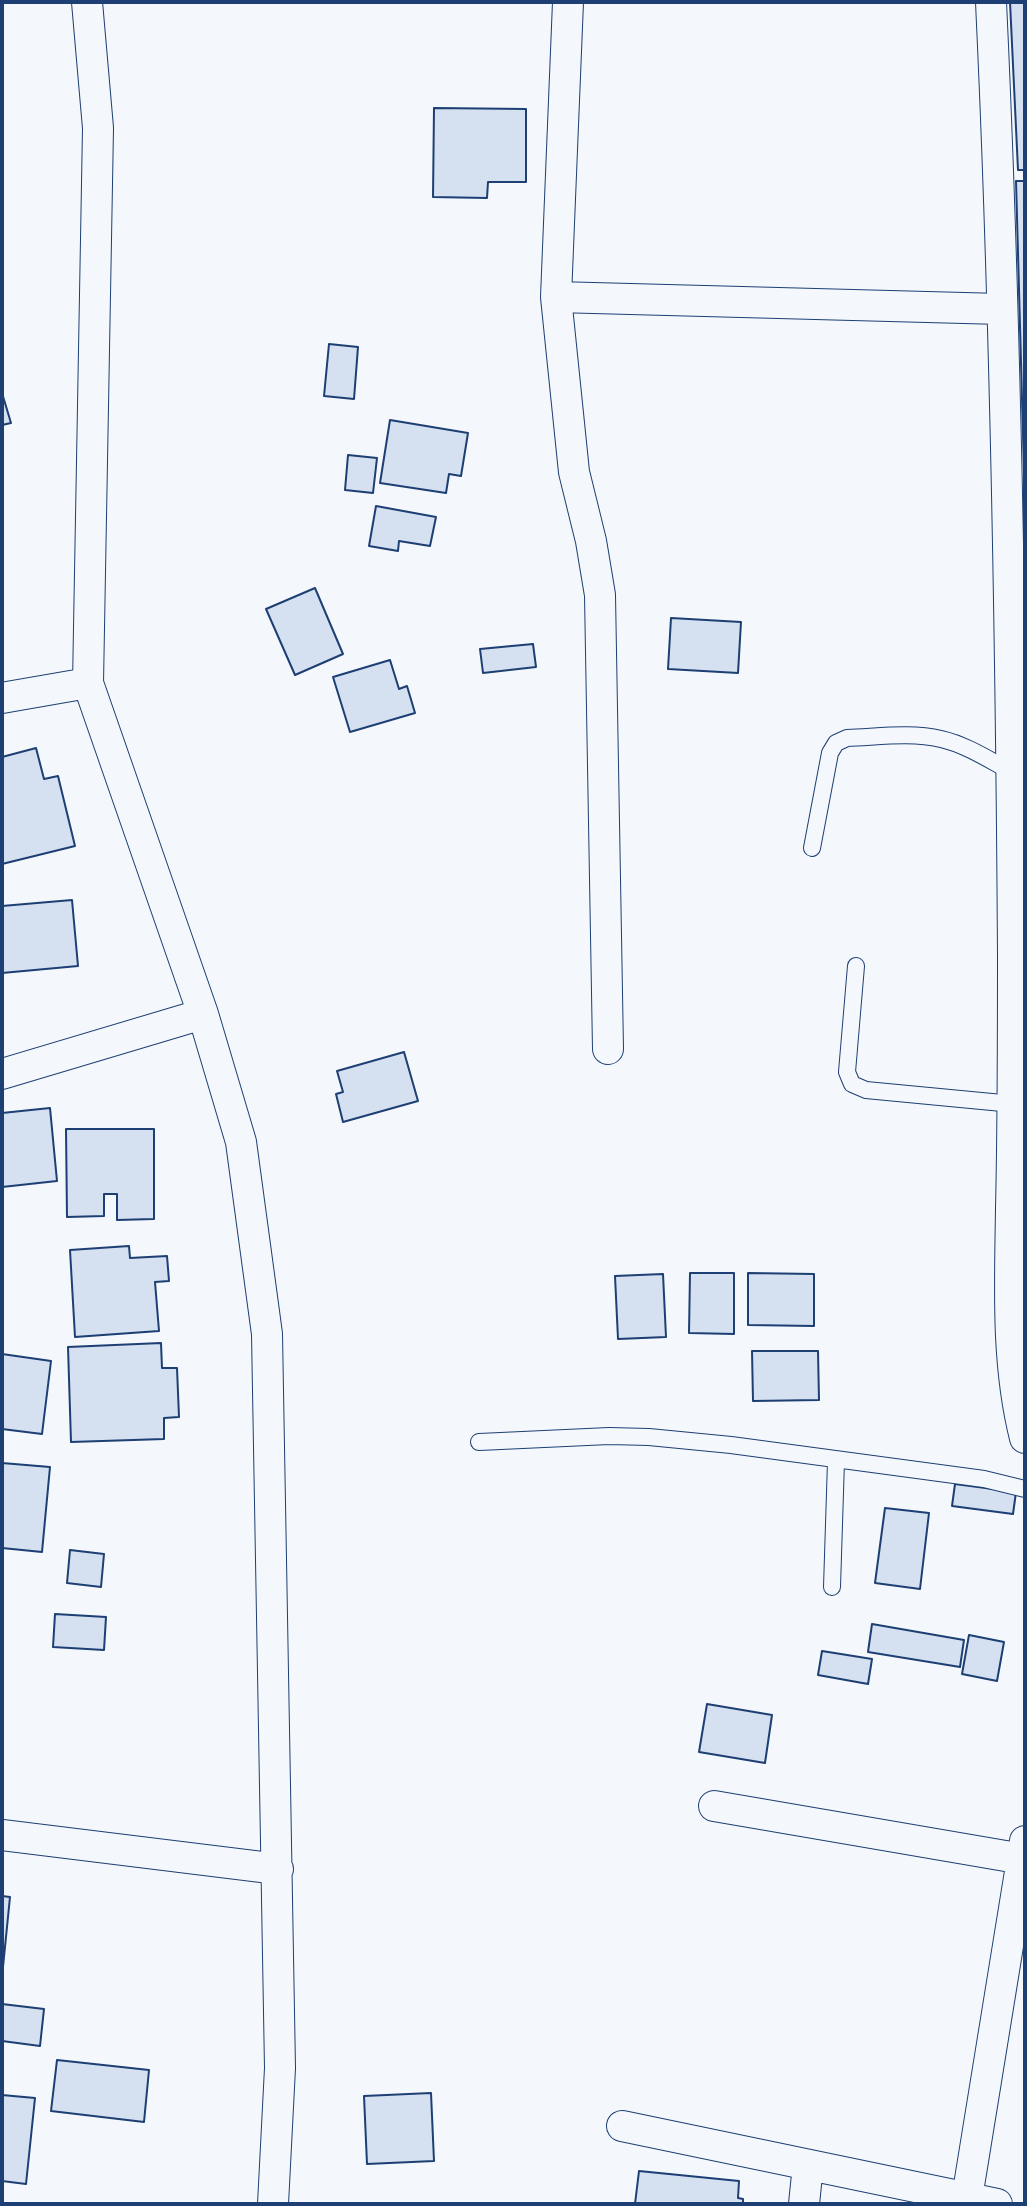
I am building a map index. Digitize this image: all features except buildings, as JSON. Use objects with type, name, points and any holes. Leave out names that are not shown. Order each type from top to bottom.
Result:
[{"type":"street","points":[[87,2],[98,128],[88,683],[203,1014],[241,1142],[267,1334],[280,2068],[273,2204]]},
{"type":"street","points":[[569,2],[556,297],[574,472],[592,541],[600,595],[608,1049]]},
{"type":"street","points":[[991,2],[1000,184],[1011,659],[1013,1104],[1010,1327],[1017,1407],[1025,1438]]},
{"type":"street","points":[[556,297],[1001,309]]},
{"type":"street","points":[[2,698],[88,683]]},
{"type":"street","points":[[2,1074],[203,1014]]},
{"type":"street","points":[[714,1805],[1024,1850],[1018,1942],[966,2201]]},
{"type":"street","points":[[2,1835],[278,1868]]},
{"type":"street","points":[[622,2126],[966,2201],[997,2204]]},
{"type":"street","points":[[804,2204],[808,2165]]},
{"type":"lane","points":[[812,848],[830,754],[836,743],[847,738],[923,736],[942,739],[964,747],[1012,772]]},
{"type":"lane","points":[[856,966],[847,1072],[852,1084],[866,1090],[1013,1104]]},
{"type":"lane","points":[[478,1442],[609,1436],[731,1444],[836,1461],[984,1479],[1025,1489]]},
{"type":"lane","points":[[832,1587],[836,1461]]}]
